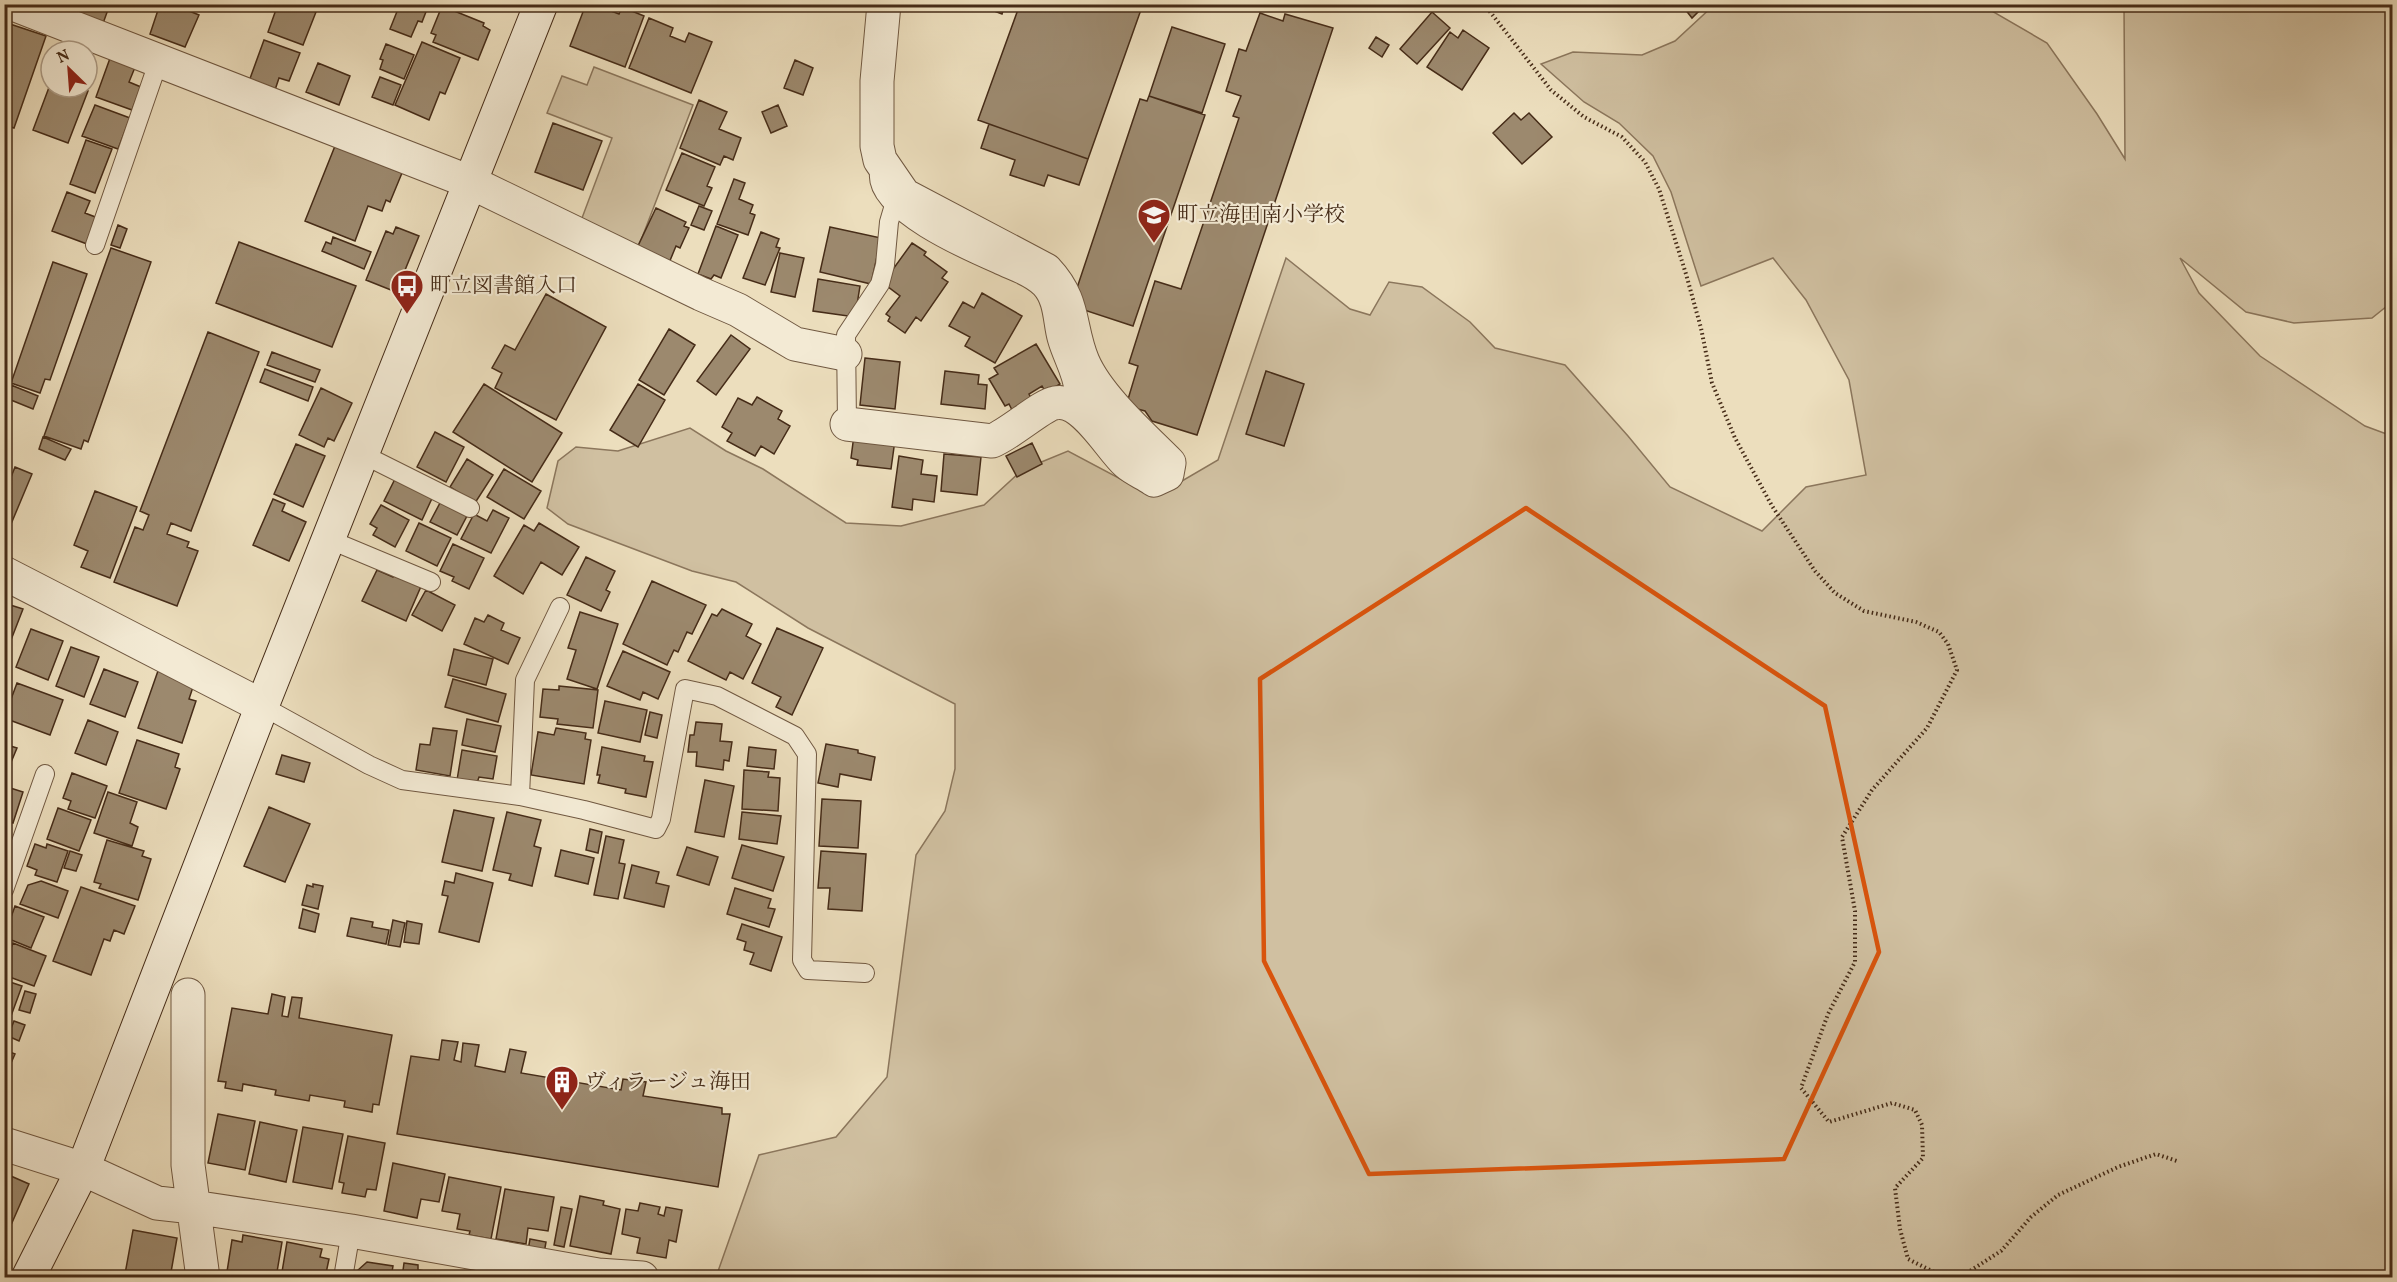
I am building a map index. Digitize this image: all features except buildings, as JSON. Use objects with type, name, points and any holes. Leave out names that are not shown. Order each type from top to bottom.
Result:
[{"type":"street","points":[[28,1278],[83,1169],[261,706],[541,4]]},
{"type":"street","points":[[847,424],[992,441],[1005,436],[1053,403],[1068,403],[1093,423],[1126,463],[1154,480],[1167,474],[1169,463],[1093,381],[1083,361],[1065,296],[1057,281],[1046,270],[904,195],[880,160],[877,147],[877,81],[884,4]]},
{"type":"street","points":[[27,7],[470,182],[738,310],[795,344],[845,354]]},
{"type":"street","points":[[4,573],[261,706]]},
{"type":"street","points":[[188,995],[188,1165],[203,1278]]},
{"type":"street","points":[[4,1144],[83,1169],[157,1203],[351,1231],[598,1276],[642,1278]]},
{"type":"lane","points":[[95,245],[159,60]]},
{"type":"lane","points":[[880,160],[878,182],[885,197],[905,215],[929,230],[1033,281],[1043,289],[1054,317],[1057,339],[1072,378],[1074,392],[1068,403]]},
{"type":"lane","points":[[847,424],[846,335],[879,284],[885,265],[889,222],[894,205]]},
{"type":"lane","points":[[362,454],[470,508]]},
{"type":"lane","points":[[328,539],[431,582]]},
{"type":"lane","points":[[520,796],[525,680],[560,607]]},
{"type":"lane","points":[[261,706],[369,765],[402,780],[520,796],[656,829],[661,819],[685,689],[717,696],[795,736],[807,754],[802,960],[808,970],[865,973]]},
{"type":"lane","points":[[4,890],[45,774]]},
{"type":"lane","points":[[344,1278],[351,1231]]},
{"type":"path","points":[[1484,4],[1551,90],[1584,117],[1622,137],[1644,162],[1659,189],[1686,274],[1701,328],[1712,383],[1735,438],[1772,506],[1815,571],[1835,593],[1864,610],[1916,622],[1939,632],[1948,644],[1957,670],[1927,728],[1872,790],[1842,837],[1855,911],[1855,962],[1828,1014],[1801,1088],[1829,1122],[1892,1103],[1915,1110],[1922,1125],[1923,1158],[1895,1188],[1900,1229],[1908,1259],[1938,1274],[1952,1278]]},
{"type":"path","points":[[1959,1278],[2001,1251],[2031,1217],[2058,1195],[2118,1167],[2156,1154],[2177,1161]]},
{"type":"highlighted area","points":[[1526,508],[1825,706],[1879,952],[1784,1159],[1369,1174],[1264,961],[1260,679]]},
{"type":"shaded area","points":[[1714,5],[1992,5],[1990,10],[2047,43],[2097,114],[2125,159],[2124,5],[2392,5],[2392,302],[2372,318],[2294,323],[2246,312],[2180,258],[2199,293],[2260,356],[2365,426],[2392,436],[2392,1277],[716,1277],[759,1155],[836,1137],[887,1077],[916,855],[945,811],[955,769],[955,704],[808,628],[736,582],[692,571],[568,524],[547,508],[558,461],[576,447],[618,451],[690,428],[726,451],[763,469],[846,523],[901,526],[984,505],[1022,470],[1068,451],[1143,491],[1182,481],[1218,460],[1286,258],[1350,309],[1370,315],[1389,282],[1422,287],[1470,322],[1495,348],[1565,365],[1670,487],[1762,531],[1806,487],[1866,475],[1849,380],[1806,300],[1773,258],[1701,286],[1671,192],[1653,156],[1619,123],[1584,102],[1541,64],[1573,52],[1642,55],[1675,41]]},
{"type":"shaded area","points":[[594,67],[693,105],[638,248],[579,226],[612,138],[547,113],[562,76],[587,85]]},
{"type":"place","name":"町立海田南小学校","points":[[1154,244]]},
{"type":"place","name":"町立図書館入口","points":[[407,315]]},
{"type":"place","name":"ヴィラージュ海田","points":[[562,1111]]}]
